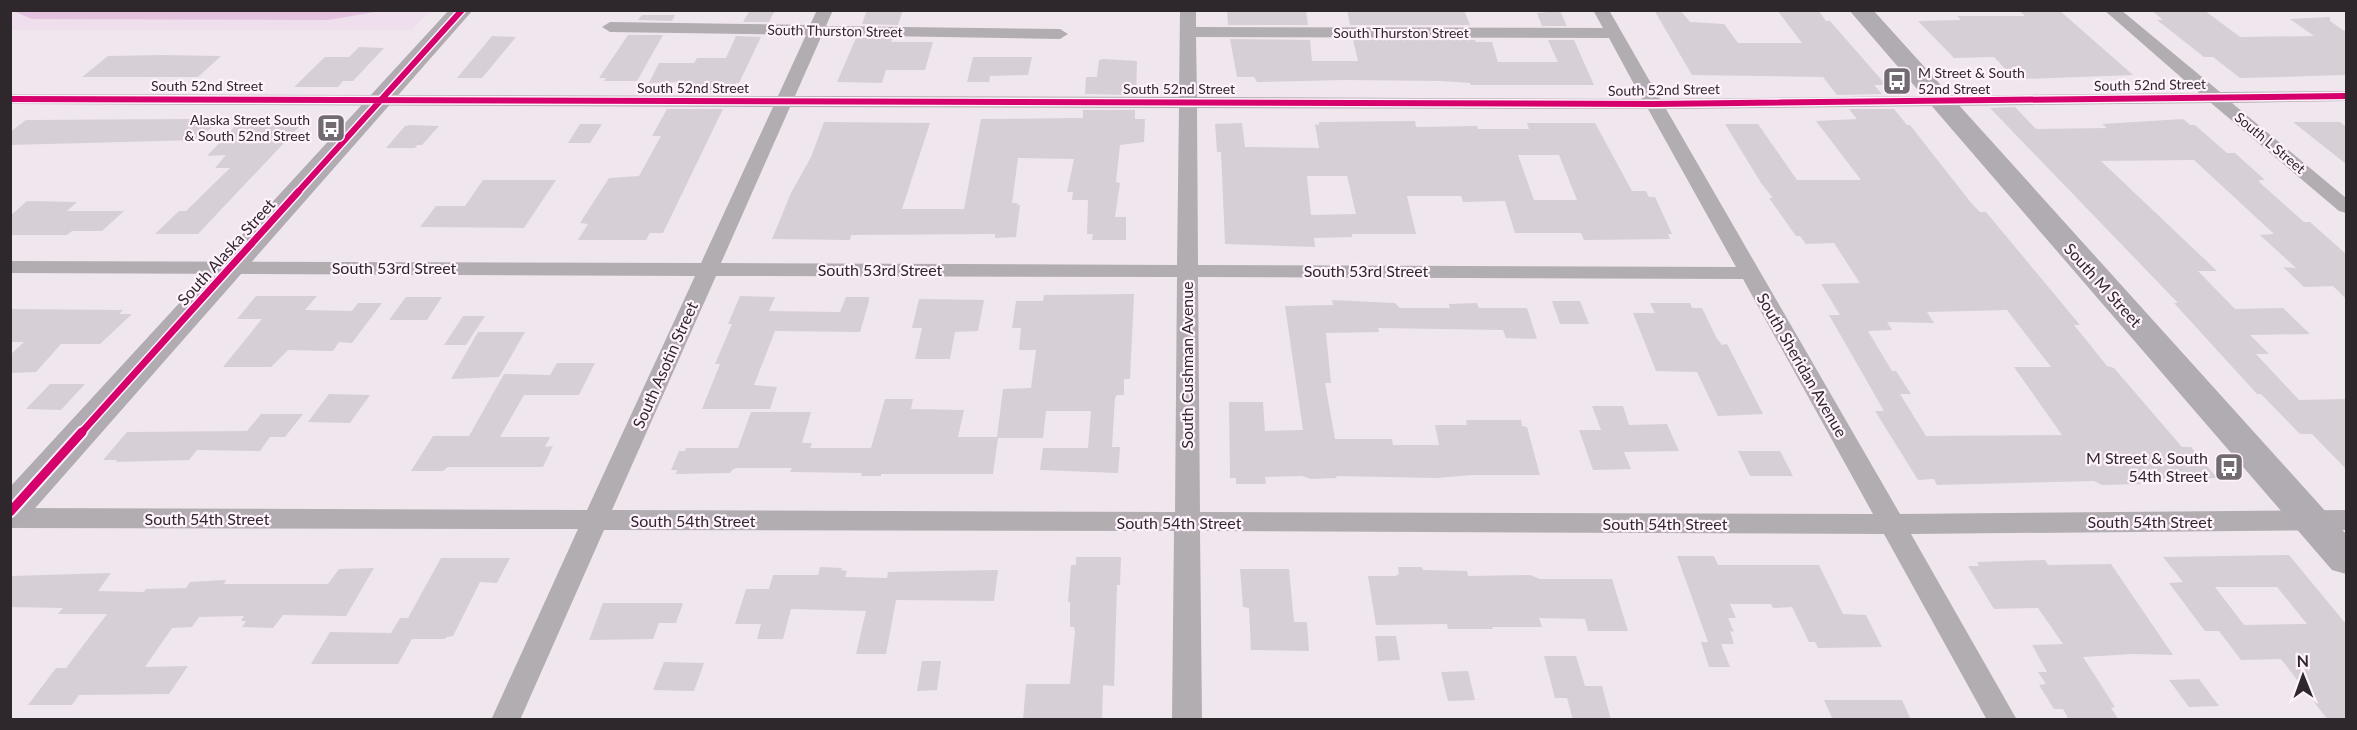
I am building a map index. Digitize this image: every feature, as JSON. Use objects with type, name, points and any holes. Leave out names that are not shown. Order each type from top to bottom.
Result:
[{"type":"street","name":"South Alaska Street","points":[[10,512],[462,10]]},
{"type":"street","name":"South Sheridan Avenue","points":[[1601,10],[2002,720]]},
{"type":"street","name":"South M Street","points":[[1860,10],[2346,559]]},
{"type":"street","name":"South L Street","points":[[2111,10],[2346,207]]},
{"type":"street","name":"South Thurston Street","points":[[610,27],[821,21],[1060,34]]},
{"type":"street","name":"South Asotin Street","points":[[505,720],[821,21]]},
{"type":"street","name":"South Thurston Street","points":[[1188,21],[1614,33]]},
{"type":"street","name":"South Cushman Avenue","points":[[1187,720],[1188,21]]},
{"type":"street","name":"South 52nd Street","points":[[10,99],[1654,104],[2346,96]]},
{"type":"street","name":"South 53rd Street","points":[[10,267],[1750,273]]},
{"type":"street","name":"South 54th Street","points":[[10,518],[1893,524],[2346,520]]},
{"type":"shaded area","points":[[11,10],[430,11],[411,30],[11,30]]},
{"type":"shaded area","points":[[11,10],[381,11],[328,20],[32,19]]},
{"type":"building","points":[[750,10],[775,10],[769,22],[743,22]]},
{"type":"building","points":[[867,10],[903,10],[898,25],[862,24]]},
{"type":"building","points":[[1227,10],[1306,11],[1308,25],[1228,25]]},
{"type":"building","points":[[1347,10],[1464,10],[1470,25],[1350,25]]},
{"type":"building","points":[[1654,10],[1680,10],[1690,22],[1724,24],[1738,43],[1802,43],[1777,10],[1818,10],[1886,85],[1874,85],[1882,94],[1837,95],[1823,77],[1692,75]]},
{"type":"building","points":[[2019,10],[2059,10],[2133,75],[2022,79],[2017,75],[2011,75],[1994,57],[1954,58],[1918,21],[1961,20],[1957,16],[2025,16]]},
{"type":"building","points":[[2151,10],[2204,10],[2240,37],[2314,36],[2290,19],[2330,17],[2330,21],[2346,32],[2346,75],[2240,78],[2213,57],[2204,57],[2157,20],[2163,20]]},
{"type":"building","points":[[1560,11],[1567,26],[1542,26],[1537,13]]},
{"type":"building","points":[[642,15],[675,15],[672,21],[638,20]]},
{"type":"building","points":[[628,35],[663,35],[637,81],[604,81],[606,78],[599,78]]},
{"type":"building","points":[[492,36],[516,37],[482,78],[457,78]]},
{"type":"building","points":[[736,36],[761,37],[739,83],[736,83],[731,94],[675,93],[681,82],[649,83],[659,63],[694,63],[697,58],[726,58]]},
{"type":"building","points":[[856,38],[893,38],[891,42],[933,42],[925,70],[886,70],[882,83],[837,82]]},
{"type":"building","points":[[1230,39],[1310,40],[1312,61],[1358,61],[1353,40],[1475,40],[1476,42],[1492,42],[1498,62],[1558,62],[1548,40],[1574,40],[1594,85],[1471,85],[1470,83],[1441,81],[1345,80],[1257,82],[1254,77],[1237,77]]},
{"type":"building","points":[[359,47],[384,48],[353,81],[343,81],[338,87],[294,87],[325,57],[349,57]]},
{"type":"building","points":[[108,56],[221,56],[198,77],[82,77]]},
{"type":"building","points":[[973,57],[1032,57],[1028,75],[990,76],[989,82],[967,82]]},
{"type":"building","points":[[1099,60],[1137,61],[1136,95],[1085,94],[1086,77],[1097,77]]},
{"type":"building","points":[[2015,107],[2036,129],[2107,128],[2102,124],[2183,119],[2190,125],[2195,125],[2227,153],[2235,153],[2265,180],[2258,180],[2261,182],[2259,182],[2304,222],[2310,222],[2346,254],[2346,299],[2333,286],[2304,287],[2283,267],[2296,268],[2260,235],[2274,234],[2194,160],[2101,161],[2217,271],[2198,271],[2235,309],[2283,308],[2310,334],[2250,335],[2269,354],[2256,354],[2299,400],[2346,399],[2346,469],[2312,434],[2300,434],[2261,394],[2257,394],[2174,303],[2178,303],[1990,108]]},
{"type":"building","points":[[667,109],[723,109],[663,233],[650,233],[646,240],[578,240],[588,224],[580,223],[609,178],[639,176],[661,136],[652,136]]},
{"type":"building","points":[[1849,109],[1894,109],[1907,125],[1910,125],[1972,204],[1980,212],[1986,212],[2080,325],[2074,325],[2107,366],[2114,368],[2182,447],[2191,447],[2217,478],[2137,479],[2141,484],[2102,485],[2094,481],[1937,485],[1934,479],[1918,480],[1875,411],[1884,411],[1829,315],[1840,315],[1821,284],[1860,283],[1834,243],[1806,244],[1800,236],[1796,236],[1769,198],[1773,198],[1761,183],[1725,124],[1758,124],[1797,180],[1861,180],[1816,121],[1857,119]],"holes":[[[2007,310],[2051,367],[2014,367],[2062,435],[1926,436],[1900,394],[1911,394],[1896,371],[1892,371],[1868,331],[1892,330],[1887,322],[1934,323],[1927,312]]]},
{"type":"building","points":[[1083,110],[1135,110],[1135,119],[1145,119],[1144,142],[1120,145],[1116,182],[1120,183],[1115,217],[1126,217],[1126,240],[1092,240],[1093,234],[1087,234],[1088,200],[1072,200],[1073,192],[1067,192],[1074,159],[1018,158],[1012,203],[1020,205],[1016,237],[995,238],[995,234],[851,235],[850,240],[772,239],[791,193],[811,157],[824,122],[930,123],[902,209],[964,209],[981,119],[1083,118]]},
{"type":"building","points":[[26,120],[220,120],[197,140],[10,145],[10,132]]},
{"type":"building","points":[[1415,121],[1416,127],[1477,126],[1478,129],[1529,129],[1527,123],[1595,123],[1632,191],[1646,191],[1649,197],[1655,197],[1672,234],[1668,234],[1670,239],[1584,240],[1581,233],[1515,233],[1505,201],[1463,202],[1461,196],[1407,196],[1416,234],[1352,234],[1352,237],[1314,238],[1315,247],[1225,244],[1221,152],[1217,152],[1215,124],[1242,123],[1245,147],[1319,148],[1315,124],[1319,125],[1319,122]],"holes":[[[1518,155],[1559,155],[1577,200],[1534,200]],[[1307,176],[1347,176],[1356,214],[1311,215]]]},
{"type":"building","points":[[2293,122],[2340,122],[2346,127],[2346,164]]},
{"type":"building","points":[[238,123],[301,125],[198,234],[155,234],[179,211],[186,211],[230,168],[215,168],[226,155],[207,156]]},
{"type":"building","points":[[580,124],[602,124],[590,143],[568,143]]},
{"type":"building","points":[[405,126],[439,126],[422,145],[417,145],[415,148],[386,148]]},
{"type":"building","points":[[483,180],[556,180],[524,228],[420,227],[436,206],[465,206]]},
{"type":"building","points":[[27,201],[77,202],[67,211],[124,211],[102,231],[72,231],[67,235],[10,235],[10,216]]},
{"type":"building","points":[[1134,294],[1130,379],[1124,379],[1124,395],[1117,395],[1115,398],[1112,447],[1120,447],[1118,473],[1040,470],[1043,448],[1088,448],[1091,411],[1046,411],[1043,438],[998,438],[993,474],[861,476],[862,473],[790,472],[792,468],[736,468],[730,473],[676,474],[677,470],[671,470],[679,451],[685,451],[686,448],[738,448],[751,412],[811,412],[802,443],[812,443],[810,448],[871,448],[885,399],[913,399],[911,409],[964,410],[958,437],[997,437],[1003,389],[1031,388],[1036,350],[1019,350],[1021,328],[1012,328],[1016,301],[1043,301],[1044,295]]},
{"type":"building","points":[[256,296],[317,296],[305,310],[352,311],[358,303],[382,303],[352,343],[339,342],[333,351],[288,350],[271,367],[223,367],[262,319],[237,319]]},
{"type":"building","points":[[740,296],[775,297],[769,311],[840,312],[846,297],[869,297],[869,301],[860,332],[775,331],[754,385],[777,387],[770,409],[702,409],[720,364],[715,364],[732,324],[728,324]]},
{"type":"building","points":[[406,297],[442,297],[427,320],[389,320]]},
{"type":"building","points":[[919,299],[984,300],[978,331],[955,332],[950,359],[915,359],[922,328],[912,328]]},
{"type":"building","points":[[1332,300],[1395,303],[1400,308],[1450,308],[1449,304],[1477,303],[1479,308],[1527,308],[1537,339],[1506,338],[1503,330],[1378,328],[1379,332],[1326,333],[1331,383],[1325,383],[1335,439],[1392,439],[1393,445],[1439,445],[1435,425],[1467,425],[1466,420],[1521,420],[1522,426],[1527,427],[1540,475],[1473,475],[1437,478],[1336,476],[1337,478],[1311,479],[1302,476],[1265,477],[1266,484],[1236,484],[1236,478],[1230,478],[1229,402],[1263,402],[1265,431],[1303,430],[1285,306],[1333,305]]},
{"type":"building","points":[[1552,301],[1580,301],[1589,324],[1560,324]]},
{"type":"building","points":[[1650,303],[1690,303],[1692,308],[1702,308],[1716,337],[1722,345],[1727,344],[1763,414],[1718,416],[1697,372],[1656,371],[1633,313],[1655,313]]},
{"type":"building","points":[[10,309],[123,310],[119,314],[132,314],[100,344],[61,344],[36,372],[10,373],[10,355],[24,342],[10,342]]},
{"type":"building","points":[[463,316],[485,316],[466,345],[444,345]]},
{"type":"building","points":[[478,332],[525,332],[499,377],[451,379]]},
{"type":"building","points":[[557,363],[595,363],[579,395],[524,395],[500,437],[550,437],[545,447],[553,446],[543,467],[448,467],[443,471],[411,471],[433,436],[469,436],[504,374],[550,375]]},
{"type":"building","points":[[50,384],[85,384],[61,410],[26,409]]},
{"type":"building","points":[[329,394],[370,395],[350,423],[308,422]]},
{"type":"building","points":[[1592,406],[1623,406],[1629,425],[1667,424],[1679,451],[1624,452],[1631,469],[1593,470],[1579,430],[1601,430]]},
{"type":"building","points":[[261,414],[303,414],[285,437],[270,437],[260,451],[197,450],[189,460],[116,462],[117,460],[103,460],[127,432],[247,431]]},
{"type":"building","points":[[1738,451],[1780,451],[1793,476],[1750,476]]},
{"type":"building","points":[[2289,555],[2346,624],[2346,720],[2328,720],[2281,659],[2241,660],[2219,631],[2205,631],[2169,583],[2183,582],[2163,557]],"holes":[[[2215,587],[2277,587],[2307,624],[2244,625]]]},
{"type":"building","points":[[1677,556],[1714,556],[1718,565],[1819,565],[1843,614],[1866,615],[1882,647],[1818,648],[1815,642],[1809,642],[1792,607],[1773,608],[1771,604],[1730,604],[1736,618],[1728,618],[1734,632],[1730,631],[1734,644],[1721,644],[1730,667],[1709,667],[1701,642],[1708,642]]},
{"type":"building","points":[[1076,557],[1121,557],[1120,585],[1117,585],[1114,686],[1103,685],[1102,720],[1023,720],[1026,684],[1070,684],[1075,632],[1074,627],[1070,627],[1070,602],[1068,602],[1071,565],[1076,565]]},
{"type":"building","points":[[441,558],[510,558],[497,583],[480,582],[453,636],[445,639],[412,639],[398,664],[311,664],[330,632],[391,633],[400,618],[408,618]]},
{"type":"building","points":[[2045,560],[2048,565],[2111,564],[2173,655],[2133,654],[2083,657],[2115,707],[2111,708],[2119,720],[2069,720],[2063,709],[2054,709],[2039,685],[2046,684],[2038,672],[2047,672],[2032,645],[2063,644],[2038,608],[1994,609],[1968,566],[1979,566],[1977,562]]},
{"type":"building","points":[[820,567],[842,568],[841,570],[847,571],[845,577],[887,578],[888,572],[998,570],[994,601],[896,600],[886,654],[856,654],[866,611],[791,609],[783,639],[757,639],[761,624],[735,624],[746,589],[769,589],[773,575],[818,575]]},
{"type":"building","points":[[1398,567],[1467,571],[1468,576],[1530,575],[1540,579],[1612,579],[1628,631],[1588,631],[1585,619],[1539,618],[1542,627],[1492,627],[1493,629],[1448,629],[1447,624],[1376,625],[1368,576],[1396,576],[1399,574]]},
{"type":"building","points":[[374,568],[346,616],[283,615],[273,628],[242,627],[246,621],[241,621],[244,616],[199,617],[192,627],[172,628],[145,667],[188,666],[169,694],[79,695],[72,705],[28,705],[56,668],[66,668],[107,614],[58,614],[63,608],[10,607],[10,576],[111,573],[98,591],[144,592],[146,589],[186,588],[190,582],[226,580],[224,584],[328,584],[339,569]]},
{"type":"building","points":[[1240,569],[1289,569],[1294,622],[1307,622],[1309,651],[1251,650],[1249,608],[1243,607]]},
{"type":"building","points":[[603,603],[683,603],[676,623],[659,623],[653,639],[589,640]]},
{"type":"building","points":[[1375,636],[1396,636],[1400,660],[1378,661]]},
{"type":"building","points":[[1544,656],[1576,656],[1585,686],[1602,686],[1611,720],[1573,720],[1567,698],[1555,698]]},
{"type":"building","points":[[922,661],[941,661],[937,690],[917,691]]},
{"type":"building","points":[[664,662],[704,663],[694,691],[653,690]]},
{"type":"building","points":[[1468,671],[1475,700],[1448,701],[1441,672]]},
{"type":"building","points":[[2199,679],[2219,706],[2189,707],[2169,680]]},
{"type":"building","points":[[1824,700],[1902,700],[1911,720],[1833,720]]},
{"type":"cycle path","points":[[10,512],[462,10]]},
{"type":"cycle path","points":[[10,99],[1654,104],[2346,96]]},
{"type":"place","name":"M Street & South 52nd Street","points":[[1897,81]]},
{"type":"place","name":"Alaska Street South & South 52nd Street","points":[[331,128]]},
{"type":"place","name":"M Street & South 54th Street","points":[[2229,467]]}]
